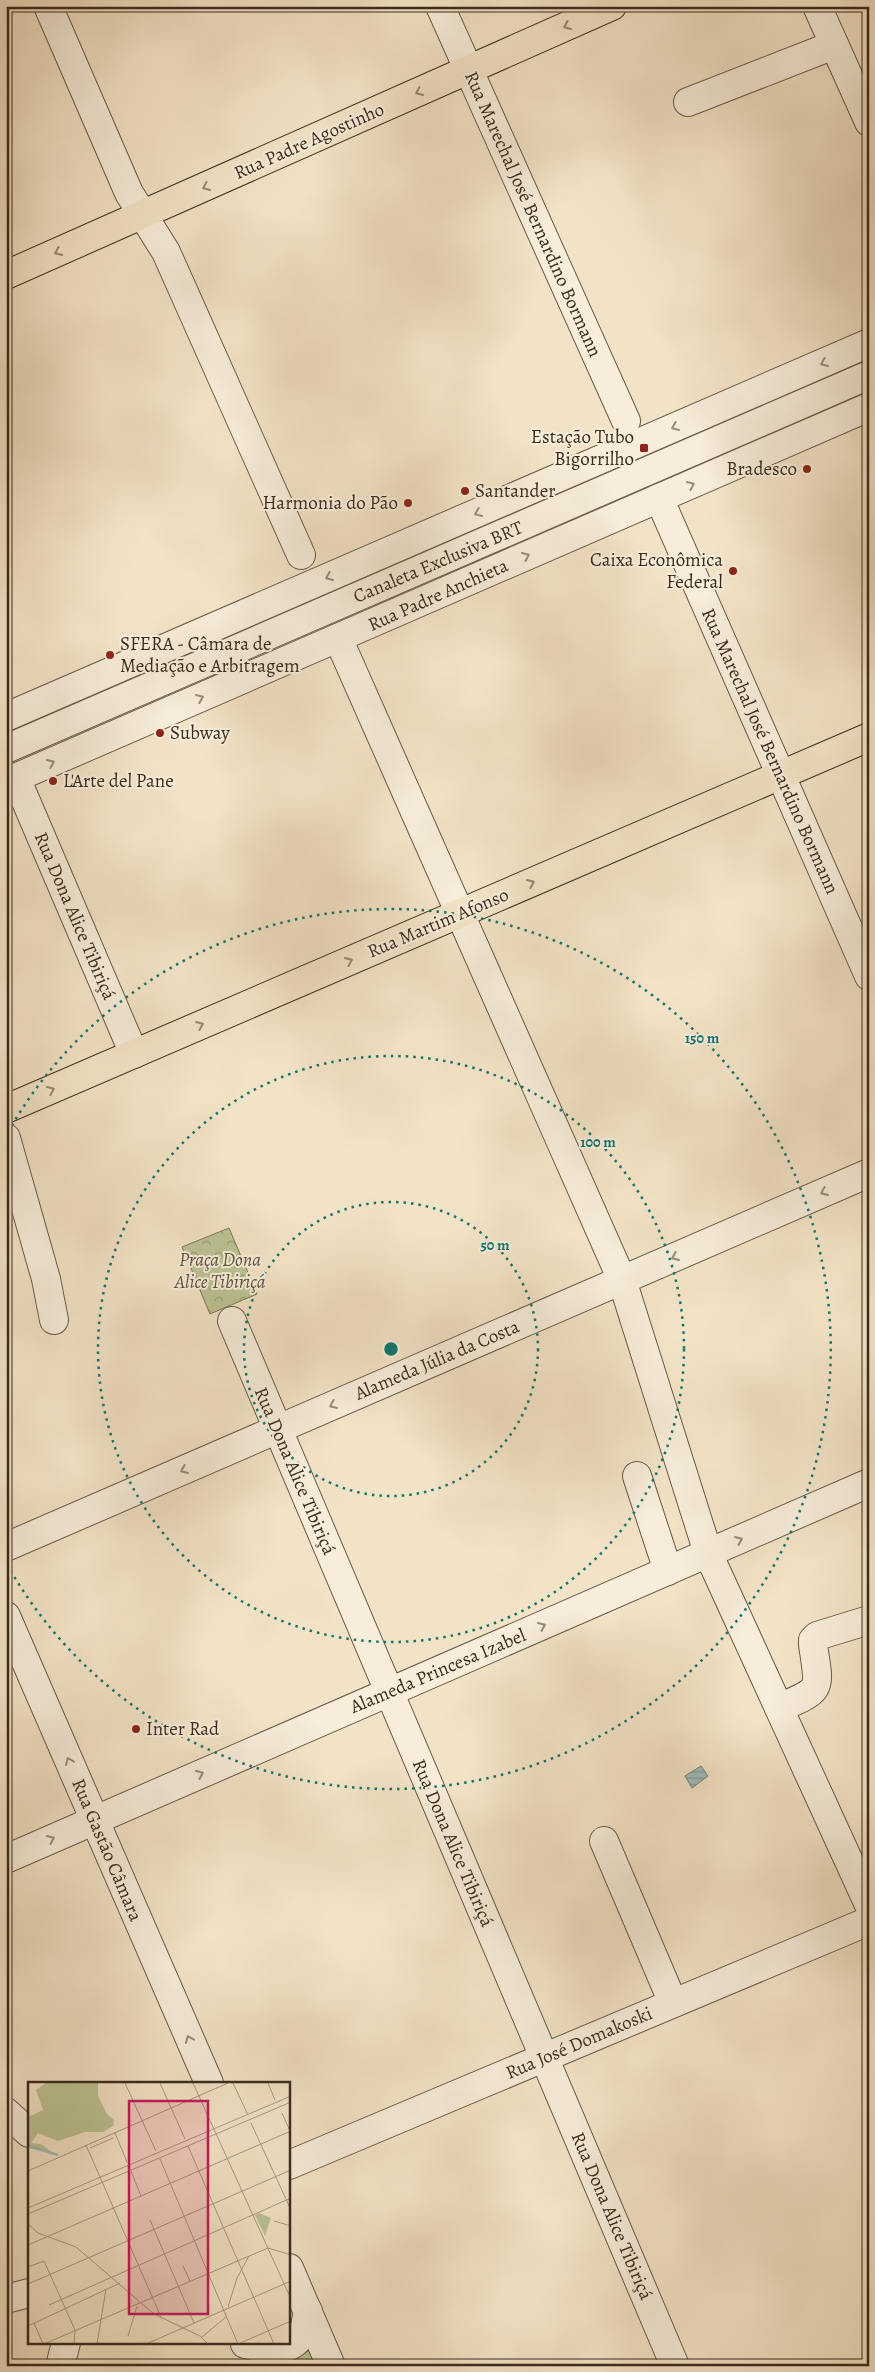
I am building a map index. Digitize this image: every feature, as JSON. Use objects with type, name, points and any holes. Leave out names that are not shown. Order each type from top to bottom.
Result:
[{"type":"main road","name":"Rua Padre Agostinho","points":[[6,275],[612,6]]},
{"type":"main road","name":"Rua Martim Afonso","points":[[6,1109],[869,737]]},
{"type":"street","points":[[48,6],[129,193],[166,252],[301,555]]},
{"type":"street","name":"Rua Marechal José Bernardino Bormann","points":[[440,6],[626,421]]},
{"type":"street","points":[[817,6],[869,122]]},
{"type":"street","points":[[688,102],[834,45]]},
{"type":"street","points":[[6,717],[869,343]]},
{"type":"street","name":"Canaleta Exclusiva BRT","points":[[6,749],[869,375]]},
{"type":"street","name":"Rua Padre Anchieta","points":[[11,780],[869,407]]},
{"type":"street","name":"Rua Marechal José Bernardino Bormann","points":[[659,498],[869,976]]},
{"type":"street","points":[[338,638],[622,1280],[708,1553],[869,1905]]},
{"type":"street","name":"Rua Dona Alice Tibiriçá","points":[[11,780],[134,1054]]},
{"type":"street","points":[[6,1138],[46,1279],[54,1320]]},
{"type":"street","name":"Alameda Júlia da Costa","points":[[6,1547],[869,1173]]},
{"type":"street","name":"Rua Dona Alice Tibiriçá","points":[[232,1321],[675,2366]]},
{"type":"street","points":[[637,1476],[668,1571]]},
{"type":"street","name":"Alameda Princesa Izabel","points":[[6,1859],[869,1483]]},
{"type":"street","name":"Rua Gastão Câmara","points":[[6,1616],[208,2082]]},
{"type":"street","points":[[778,1708],[807,1695],[816,1686],[818,1682],[813,1640],[817,1636],[869,1620]]},
{"type":"street","points":[[604,1841],[673,2003]]},
{"type":"street","name":"Rua José Domakoski","points":[[290,2165],[869,1921]]},
{"type":"street","points":[[6,2112],[28,2133]]},
{"type":"street","points":[[290,2270],[331,2366]]},
{"type":"street","points":[[6,2299],[28,2293]]},
{"type":"street","points":[[245,2344],[265,2350],[282,2349],[298,2340],[303,2333],[308,2311]]},
{"type":"street","points":[[60,2366],[66,2344]]},
{"type":"street","points":[[245,2344],[274,2366]]},
{"type":"green space","name":"Praça Dona Alice Tibiriçá","points":[[229,1228],[257,1294],[210,1314],[182,1247]]},
{"type":"green space","points":[[310,2350],[316,2366],[289,2366],[286,2364]]},
{"type":"water","points":[[701,1766],[708,1776],[692,1788],[685,1776]]},
{"type":"place","name":"Estação Tubo Bigorrilho","points":[[644,448]]},
{"type":"place","name":"Bradesco","points":[[807,469]]},
{"type":"place","name":"Santander","points":[[465,491]]},
{"type":"place","name":"Harmonia do Pão","points":[[408,503]]},
{"type":"place","name":"Caixa Econômica Federal","points":[[733,571]]},
{"type":"place","name":"SFERA - Câmara de Mediação e Arbitragem","points":[[110,655]]},
{"type":"place","name":"Subway","points":[[160,733]]},
{"type":"place","name":"L'Arte del Pane","points":[[53,781]]},
{"type":"place","name":"Inter Rad","points":[[136,1729]]}]
